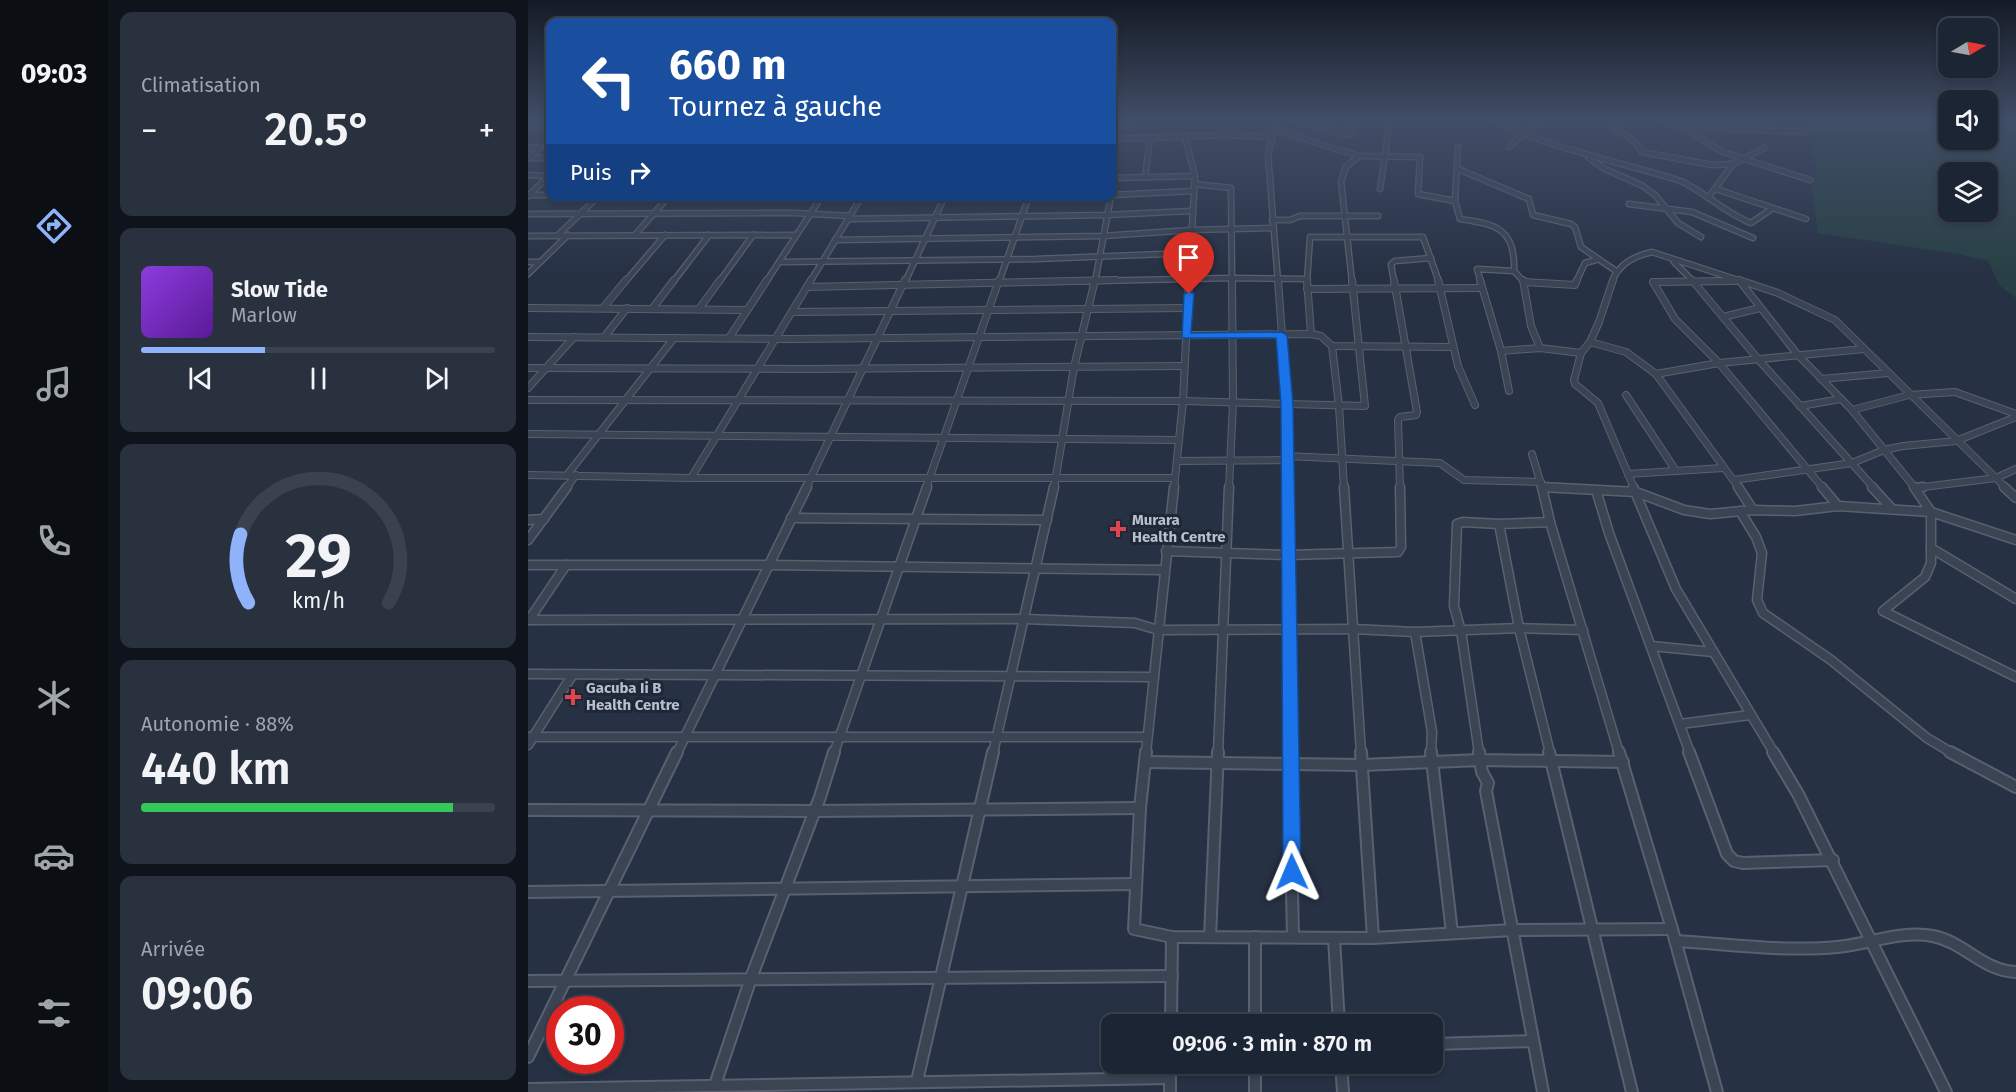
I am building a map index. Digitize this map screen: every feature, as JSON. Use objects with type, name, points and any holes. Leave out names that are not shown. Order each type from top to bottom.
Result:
[{"type":"street","points":[[1145,177],[1146,171]]},
{"type":"street","points":[[1192,171],[1194,184],[1191,211],[1191,280],[1183,401],[1140,808],[1134,928],[1172,937],[1334,938],[1513,930],[1672,928]]},
{"type":"street","points":[[1269,171],[1287,404],[1287,628],[1293,937]]},
{"type":"street","points":[[528,400],[1183,401],[1365,405],[1344,216],[1344,171]]},
{"type":"street","points":[[1380,189],[1383,171]]},
{"type":"street","points":[[1419,171],[1418,194],[1455,201]]},
{"type":"street","points":[[1458,171],[1455,201],[1460,219],[1496,225],[1503,229],[1515,258],[1514,271]]},
{"type":"street","points":[[1463,171],[1529,199],[1533,215],[1571,224],[1575,227],[1581,247],[1596,260],[1616,272]]},
{"type":"street","points":[[1611,171],[1631,179],[1654,195],[1678,223],[1701,237]]},
{"type":"street","points":[[1631,179],[1632,171]]},
{"type":"street","points":[[1650,171],[1688,184],[1732,215],[1751,223],[1762,213],[1773,208]]},
{"type":"street","points":[[1708,198],[1726,171]]},
{"type":"street","points":[[1780,171],[1810,180]]},
{"type":"street","points":[[528,175],[546,176]]},
{"type":"street","points":[[1116,178],[1145,177],[1231,188],[1233,403],[1210,937]]},
{"type":"street","points":[[528,195],[546,179]]},
{"type":"street","points":[[1116,195],[1194,184]]},
{"type":"street","points":[[1716,189],[1806,219]]},
{"type":"street","points":[[528,195],[546,195]]},
{"type":"street","points":[[558,235],[594,201]]},
{"type":"street","points":[[635,235],[664,201]]},
{"type":"street","points":[[729,338],[819,201]]},
{"type":"street","points":[[691,478],[859,201]]},
{"type":"street","points":[[528,1057],[831,438],[942,201]]},
{"type":"street","points":[[715,1085],[751,978],[815,811],[839,736],[1028,201]]},
{"type":"street","points":[[917,1081],[1047,520],[1074,367],[1095,282],[1110,201]]},
{"type":"street","points":[[1629,204],[1699,214],[1754,238]]},
{"type":"street","points":[[528,214],[653,213],[934,218],[1191,211]]},
{"type":"street","points":[[835,240],[1102,236],[1232,229],[1272,224],[1300,216],[1378,216]]},
{"type":"street","points":[[528,274],[568,235]]},
{"type":"street","points":[[603,308],[665,235]]},
{"type":"street","points":[[652,309],[709,235]]},
{"type":"street","points":[[699,309],[753,235]]},
{"type":"street","points":[[528,236],[796,235]]},
{"type":"street","points":[[1311,334],[1306,289],[1310,237],[1421,236],[1440,286],[1452,347],[1465,386],[1475,405]]},
{"type":"street","points":[[1946,1092],[1833,860],[1798,794],[1672,581],[1598,403],[1575,384],[1581,353],[1590,342],[1616,272],[1641,253],[1652,252],[1778,293],[1829,316],[2016,498]]},
{"type":"street","points":[[779,261],[912,262],[1099,258],[1190,253]]},
{"type":"street","points":[[1166,551],[1287,555],[1398,552],[1401,547],[1398,418],[1413,416],[1417,412],[1391,264],[1431,258]]},
{"type":"street","points":[[1670,259],[1693,281],[1758,359],[1892,509]]},
{"type":"street","points":[[1524,282],[1575,285],[1585,263],[1596,260]]},
{"type":"street","points":[[528,262],[540,262]]},
{"type":"street","points":[[1509,392],[1501,351],[1477,269],[1514,271],[1520,275],[1524,282],[1531,326],[1540,348]]},
{"type":"street","points":[[807,287],[998,285],[1232,278],[1307,279]]},
{"type":"street","points":[[1739,280],[1653,282],[1675,319],[1719,363],[1838,506]]},
{"type":"street","points":[[1739,280],[1797,354],[1852,410],[1915,488],[1931,512],[1930,563],[1925,577],[1883,611],[2016,677]]},
{"type":"street","points":[[1306,289],[1440,286],[1481,288]]},
{"type":"street","points":[[528,308],[746,310]]},
{"type":"street","points":[[605,336],[627,308]]},
{"type":"street","points":[[792,312],[1188,308]]},
{"type":"street","points":[[1723,317],[1760,308]]},
{"type":"street","points":[[528,337],[878,339],[1311,334],[1322,336],[1332,346],[1339,406],[1373,938]]},
{"type":"street","points":[[528,388],[573,337]]},
{"type":"street","points":[[567,475],[674,338]]},
{"type":"street","points":[[1590,342],[1620,350],[1656,374],[1734,480],[1753,510]]},
{"type":"street","points":[[1332,346],[1452,347]]},
{"type":"street","points":[[1501,351],[1540,348],[1581,353]]},
{"type":"street","points":[[1656,374],[1719,363],[1864,349]]},
{"type":"street","points":[[528,368],[1184,366]]},
{"type":"street","points":[[1821,379],[1888,373]]},
{"type":"street","points":[[1852,410],[1910,395],[1958,392],[2016,415]]},
{"type":"street","points":[[1626,395],[1676,471]]},
{"type":"street","points":[[1800,406],[1841,399]]},
{"type":"street","points":[[1734,480],[1851,463],[1884,450],[1921,443],[1956,441],[2016,415]]},
{"type":"street","points":[[528,434],[716,438],[1178,440]]},
{"type":"street","points":[[1532,454],[1542,484],[1550,522],[1676,941],[1718,1092]]},
{"type":"street","points":[[1177,461],[1286,458],[1440,463],[1464,480],[1635,492],[1698,513],[1753,510],[1796,511],[1838,506],[1931,512],[2016,540]]},
{"type":"street","points":[[1628,474],[1723,468]]},
{"type":"street","points":[[1915,488],[1996,478],[2016,469]]},
{"type":"street","points":[[528,475],[691,478],[1174,478]]},
{"type":"street","points":[[528,540],[576,475]]},
{"type":"street","points":[[1596,490],[1727,854],[1734,861],[1743,863],[1833,860]]},
{"type":"street","points":[[1740,511],[1761,547],[1762,566],[1757,600],[1758,607],[1763,613],[1831,660],[1927,738],[1968,763],[2016,787]]},
{"type":"street","points":[[791,518],[1047,520]]},
{"type":"street","points":[[528,520],[544,519]]},
{"type":"street","points":[[1543,1092],[1486,791],[1488,783],[1482,772],[1461,631],[1454,606],[1453,588],[1457,524],[1463,522],[1499,524],[1550,522]]},
{"type":"street","points":[[1499,524],[1519,628],[1632,1092]]},
{"type":"street","points":[[1931,548],[2016,599]]},
{"type":"street","points":[[528,565],[768,565],[1164,570]]},
{"type":"street","points":[[528,620],[566,565]]},
{"type":"street","points":[[528,620],[1024,619],[1135,623],[1158,630],[1287,628],[1415,632],[1519,628],[1584,630]]},
{"type":"street","points":[[1415,632],[1429,709],[1431,761],[1452,933]]},
{"type":"street","points":[[1651,646],[1713,652]]},
{"type":"street","points":[[528,674],[1154,677]]},
{"type":"street","points":[[530,740],[573,674]]},
{"type":"street","points":[[1680,724],[1750,715]]},
{"type":"street","points":[[530,740],[685,736],[1147,737]]},
{"type":"street","points":[[1145,762],[1362,765],[1480,760],[1623,762]]},
{"type":"street","points":[[528,810],[648,812],[1140,808]]},
{"type":"street","points":[[528,892],[1136,884]]},
{"type":"street","points":[[1676,941],[1835,947],[1910,935],[1934,936],[1954,944],[1998,969],[2016,972]]},
{"type":"street","points":[[1171,1014],[1172,937]]},
{"type":"street","points":[[1256,937],[1256,1014]]},
{"type":"street","points":[[1334,938],[1338,1014]]},
{"type":"street","points":[[528,981],[1172,976]]},
{"type":"street","points":[[1443,1044],[1533,1041]]},
{"type":"street","points":[[1170,1074],[1170,1092]]},
{"type":"street","points":[[1255,1074],[1255,1092]]},
{"type":"street","points":[[1342,1074],[1343,1092]]},
{"type":"street","points":[[528,1089],[1170,1078]]},
{"type":"green space","points":[[1816,171],[1938,171],[1938,222],[1998,222],[1998,171],[2016,171],[2016,298],[1999,285],[1988,261],[1958,254],[1818,233],[1812,189]]},
{"type":"place","name":"Murara Health Centre","points":[[1118,529]]},
{"type":"place","name":"Gacuba Ii B Health Centre","points":[[573,697]]},
{"type":"route","points":[[1189,294],[1186,336],[1282,335],[1287,404],[1287,628],[1292,872]]}]
